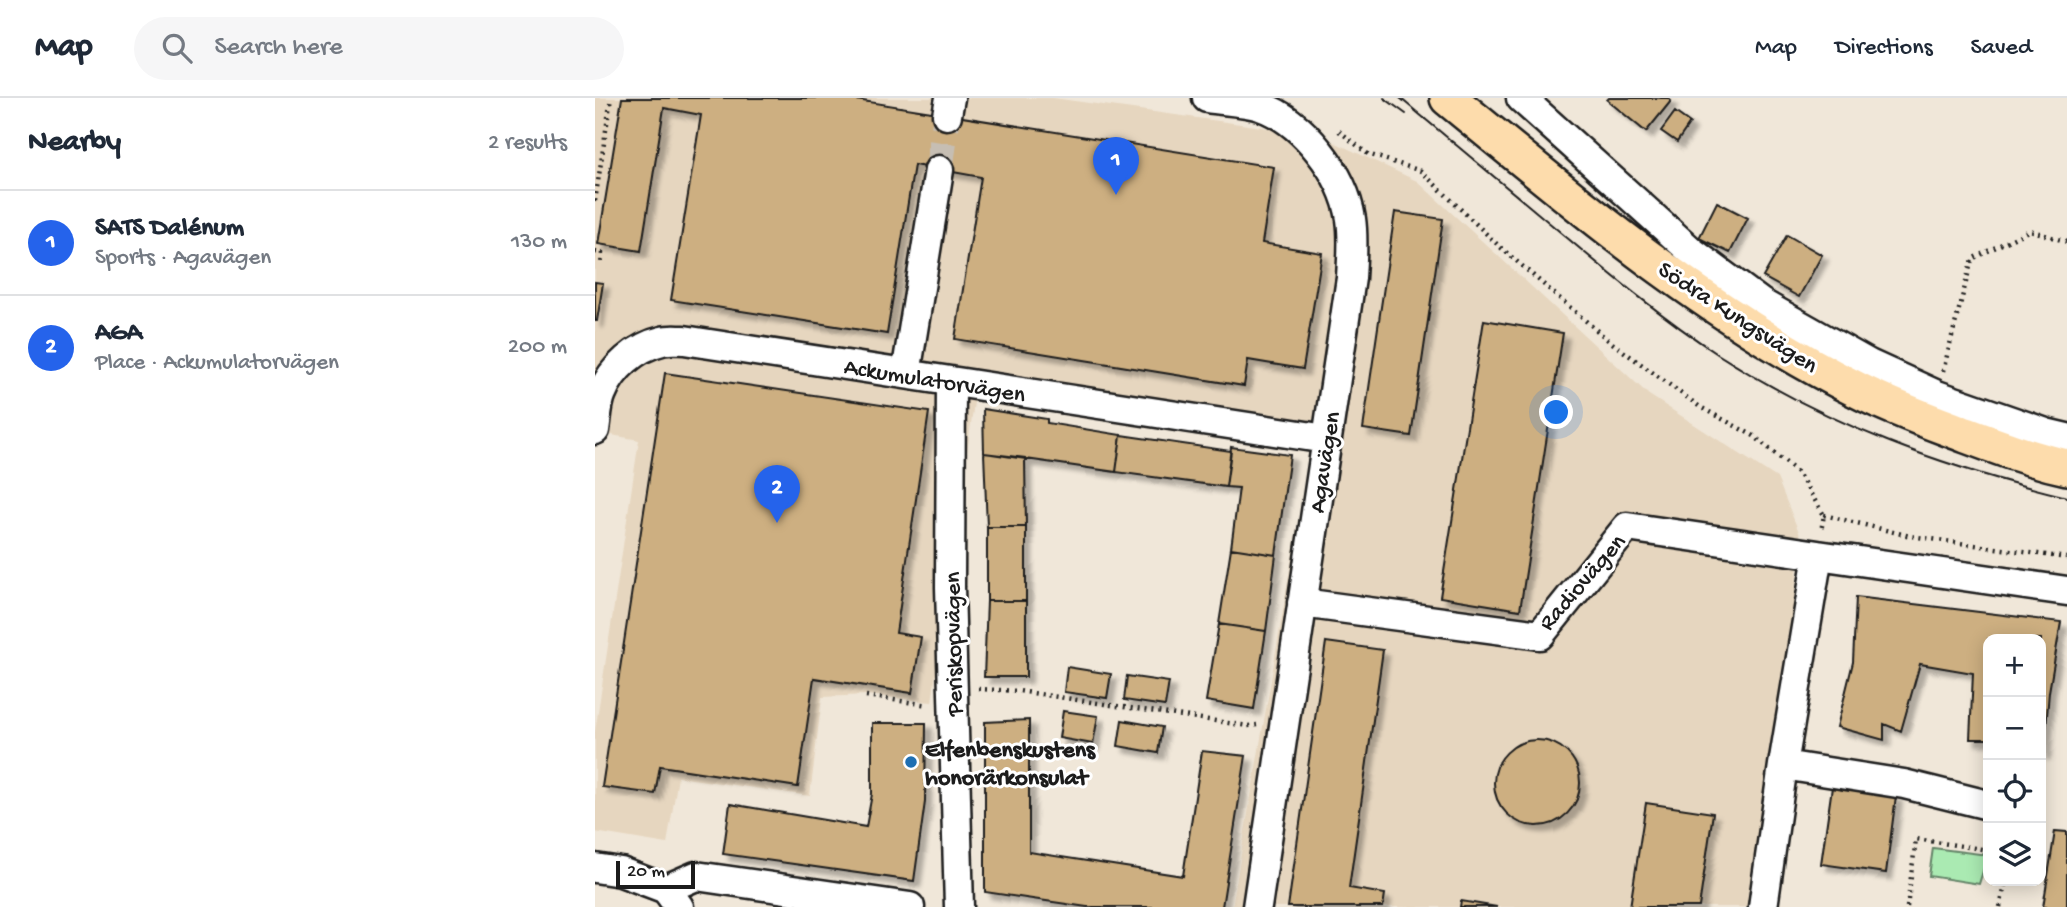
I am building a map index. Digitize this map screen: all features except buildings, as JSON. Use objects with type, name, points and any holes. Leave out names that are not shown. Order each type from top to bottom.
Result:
[{"type":"main road","name":"Södra Kungsvägen","points":[[1448,98],[1580,206],[1688,288],[1764,338],[1858,391],[2032,459],[2067,467]]},
{"type":"street","name":"Agavägen","points":[[1207,98],[1259,106],[1286,120],[1315,146],[1341,188],[1351,216],[1353,241],[1351,278],[1258,907]]},
{"type":"street","name":"Södra Kungsvägen","points":[[1521,98],[1691,251],[1761,303],[1869,364],[1937,395],[2067,438]]},
{"type":"street","points":[[906,374],[939,170]]},
{"type":"street","name":"Ackumulatorvägen","points":[[595,430],[601,394],[612,374],[642,349],[663,340],[684,340],[1327,439]]},
{"type":"street","name":"Periskopvägen","points":[[951,381],[950,587],[959,907]]},
{"type":"street","name":"Radiovägen","points":[[1302,603],[1541,635],[1627,527],[2067,591]]},
{"type":"street","points":[[1763,907],[1783,765],[1818,555]]},
{"type":"street","points":[[1783,765],[1904,784],[1983,805]]},
{"type":"street","points":[[595,868],[621,872],[669,901],[696,876],[910,907]]},
{"type":"path","points":[[595,201],[611,98]]},
{"type":"path","points":[[1330,123],[1369,153],[1421,172],[1499,246],[1608,340],[1700,407],[1754,436],[1798,473],[1823,515],[1910,536],[2067,558]]},
{"type":"path","points":[[1937,395],[1972,259],[2030,230],[2067,242]]},
{"type":"path","points":[[595,252],[602,253],[601,265]]},
{"type":"path","points":[[866,696],[953,698],[1019,691],[1248,726],[1285,723]]},
{"type":"path","points":[[1907,907],[1916,839],[1983,849]]},
{"type":"path","points":[[2000,907],[2005,886]]},
{"type":"shaded area","points":[[595,98],[1053,98],[1319,135],[1417,181],[1649,395],[1777,478],[1801,537],[1760,907],[1232,907],[1314,430],[977,381],[932,702],[867,695],[822,697],[810,796],[678,777],[667,844],[595,832],[595,732],[639,440],[595,432]]},
{"type":"green space","points":[[1933,848],[1983,854],[1983,871],[1979,884],[1929,876]]},
{"type":"tunnel","points":[[939,170],[947,115]]},
{"type":"tram line","points":[[1384,98],[1406,114]]},
{"type":"tram line","points":[[1400,98],[1637,296],[1698,341],[1760,380],[1844,423],[1887,441],[1975,472],[2067,497]]},
{"type":"place","name":"SATS Dalénum","points":[[1116,195]]},
{"type":"place","name":"AGA","points":[[777,523]]},
{"type":"place","name":"Elfenbenskustens honorärkonsulat","points":[[911,762]]}]
